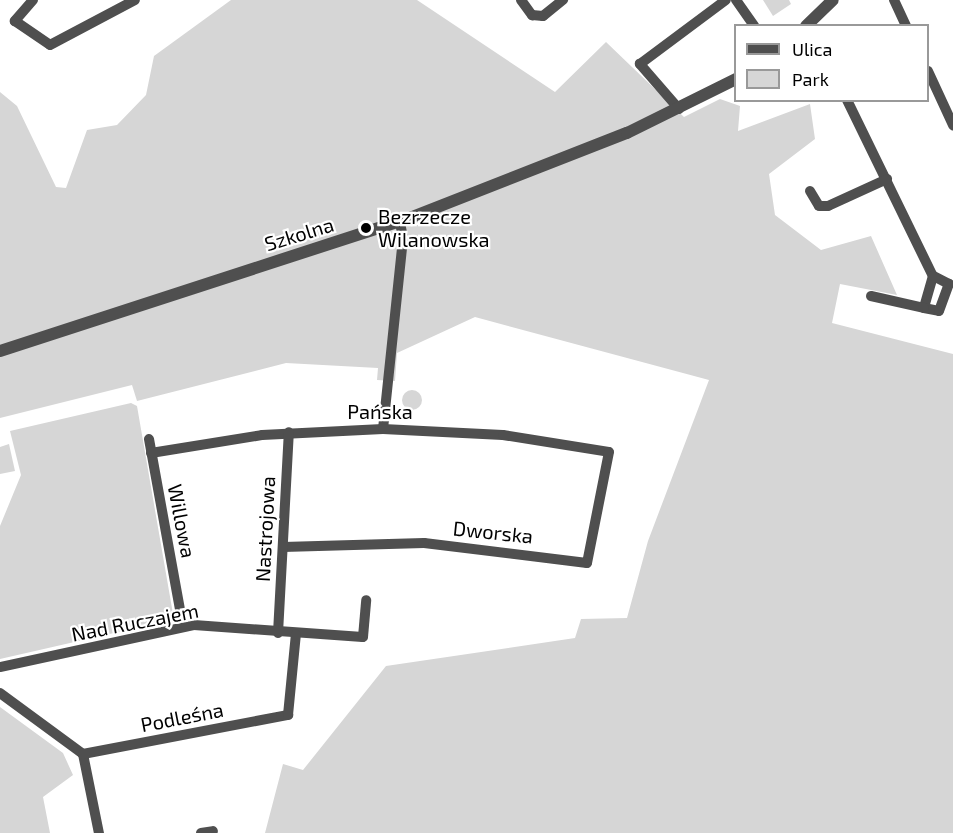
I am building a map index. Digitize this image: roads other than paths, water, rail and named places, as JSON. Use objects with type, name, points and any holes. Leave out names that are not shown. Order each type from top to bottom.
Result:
[{"type":"street","points":[[33,0],[15,21],[46,45],[55,45],[135,0]]},
{"type":"street","points":[[521,0],[532,15],[543,16],[563,0]]},
{"type":"street","points":[[679,109],[640,64],[726,0]]},
{"type":"street","points":[[736,0],[753,24]]},
{"type":"street","points":[[808,24],[833,0]]},
{"type":"street","points":[[894,0],[905,24]]},
{"type":"street","points":[[929,75],[953,125]]},
{"type":"street","name":"Szkolna","points":[[0,351],[400,222],[679,109],[734,80]]},
{"type":"street","points":[[848,102],[933,276],[924,308]]},
{"type":"street","points":[[810,191],[819,206],[828,206],[886,179]]},
{"type":"street","points":[[383,429],[388,360],[403,238],[400,222]]},
{"type":"street","points":[[871,296],[924,308],[943,308],[949,276],[933,276]]},
{"type":"street","name":"Pańska","points":[[151,453],[289,432],[383,429],[503,435],[609,452]]},
{"type":"street","name":"Nastrojowa","points":[[278,630],[289,432]]},
{"type":"street","name":"Willowa","points":[[149,439],[180,610]]},
{"type":"street","name":"Dworska","points":[[282,548],[423,543],[586,563],[609,452]]},
{"type":"street","name":"Nad Ruczajem","points":[[0,667],[194,625],[363,637],[366,600]]},
{"type":"street","name":"Podleśna","points":[[82,754],[288,715],[296,634]]},
{"type":"street","points":[[0,693],[82,754],[99,833]]},
{"type":"street","points":[[201,833],[213,831]]},
{"type":"place","name":"Bezrzecze Wilanowska","points":[[366,228]]}]
